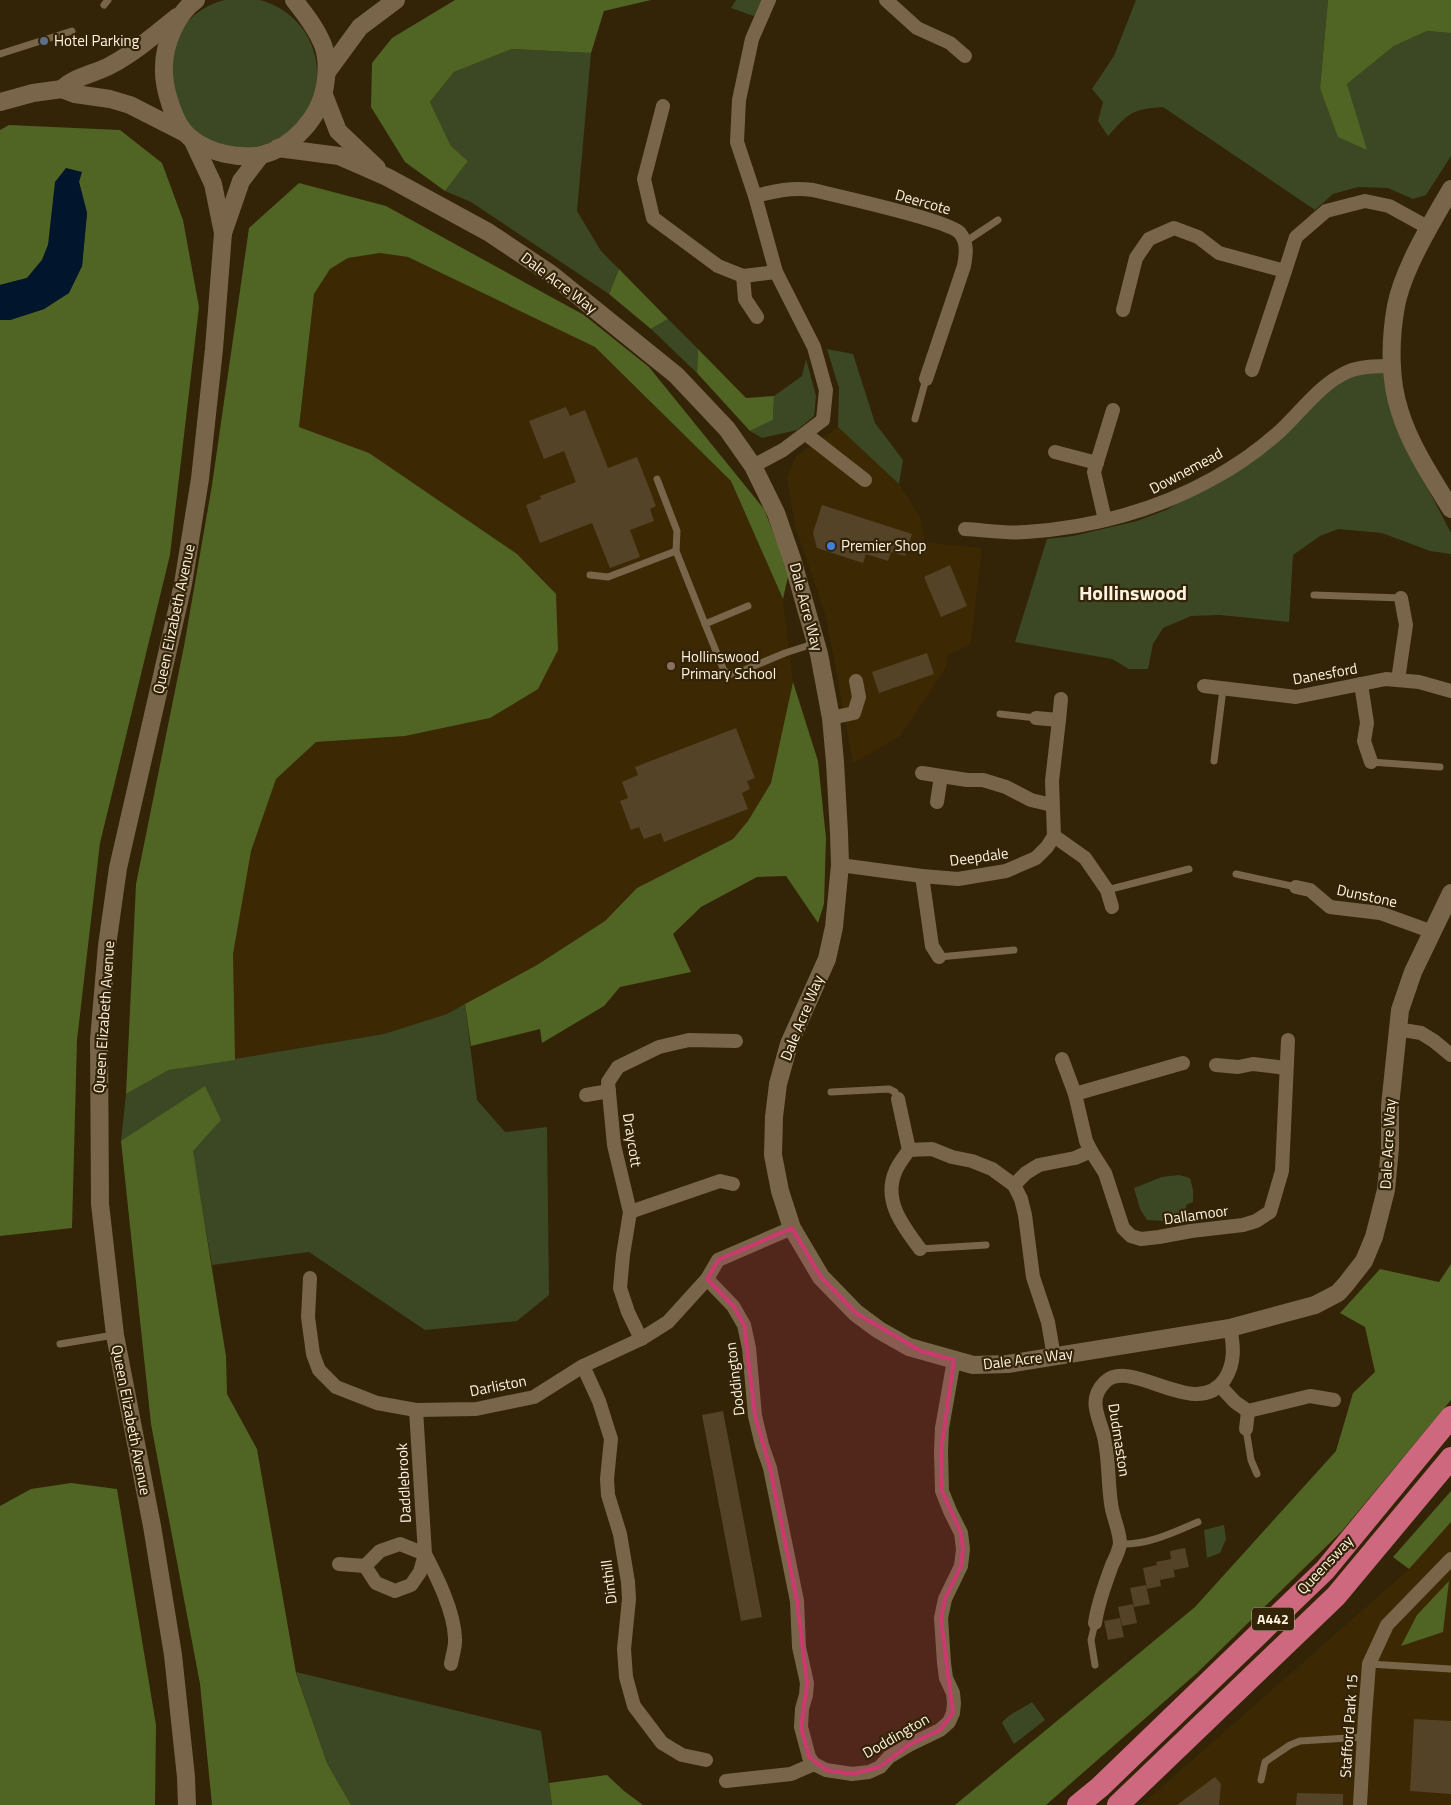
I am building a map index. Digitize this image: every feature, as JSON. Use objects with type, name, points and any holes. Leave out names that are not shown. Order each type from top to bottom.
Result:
[{"type":"highway","name":"Queensway","points":[[1078,1805],[1100,1787],[1325,1570],[1451,1417]]},
{"type":"highway","name":"Queensway","points":[[1118,1805],[1336,1596],[1451,1458]]},
{"type":"street","points":[[0,102],[34,93],[62,89],[74,80],[96,73],[112,65],[180,16],[195,0]]},
{"type":"street","points":[[62,89],[75,94],[110,99],[130,105],[212,150],[234,156],[261,155],[278,148],[298,135],[314,117],[324,95],[327,72],[324,47],[313,24],[294,0]]},
{"type":"street","points":[[327,72],[360,27],[396,0]]},
{"type":"street","points":[[753,466],[783,450],[823,420],[826,390],[814,347],[776,272],[755,196],[737,142],[740,100],[752,39],[768,0]]},
{"type":"street","points":[[886,0],[918,28],[950,44],[965,56]]},
{"type":"street","name":"Queen Elizabeth Avenue","points":[[180,16],[165,54],[163,73],[169,102],[189,136],[213,184],[223,233]]},
{"type":"street","name":"Dale Acre Way","points":[[324,95],[338,131],[386,177]]},
{"type":"street","points":[[663,106],[644,180],[653,218],[718,266],[743,276],[776,272]]},
{"type":"street","name":"Dale Acre Way","points":[[278,148],[339,156],[386,177],[488,232],[566,286],[676,375],[727,429],[753,466],[776,513],[792,559],[816,643],[831,718],[840,864],[834,927],[827,959],[789,1044],[778,1084],[774,1117],[773,1155],[780,1191],[792,1228],[821,1277],[856,1313],[880,1330],[909,1347],[954,1360],[973,1365],[1008,1364],[1230,1328],[1315,1305],[1338,1293],[1364,1261],[1374,1237],[1386,1190],[1390,1148],[1390,1106],[1400,1010],[1412,972],[1451,893]]},
{"type":"street","name":"Queen Elizabeth Avenue","points":[[187,1805],[174,1655],[152,1526],[115,1335],[100,1204],[99,1040],[118,868],[183,584],[200,479],[214,349],[223,233],[241,181],[261,155]]},
{"type":"street","name":"Deercote","points":[[755,196],[798,188],[813,190],[950,226],[959,232],[965,242]]},
{"type":"street","points":[[1451,189],[1428,228],[1396,305],[1392,366],[1399,410],[1408,432],[1422,462],[1451,509]]},
{"type":"street","points":[[1252,370],[1296,237],[1326,211],[1365,201],[1389,206],[1428,228]]},
{"type":"street","points":[[1124,310],[1136,258],[1149,239],[1174,228],[1198,237],[1219,253],[1285,271]]},
{"type":"street","points":[[926,379],[964,266],[965,242]]},
{"type":"street","points":[[743,276],[745,299],[757,317]]},
{"type":"street","name":"Downemead","points":[[965,529],[1024,533],[1073,526],[1133,514],[1163,503],[1214,478],[1278,433],[1311,400],[1333,381],[1348,372],[1375,366],[1392,366]]},
{"type":"street","points":[[1105,520],[1094,472],[1113,410]]},
{"type":"street","points":[[806,434],[865,480]]},
{"type":"street","points":[[1055,452],[1097,463]]},
{"type":"street","points":[[1398,680],[1406,625],[1401,598]]},
{"type":"street","name":"Danesford","points":[[1204,686],[1296,697],[1386,679],[1419,682],[1451,691]]},
{"type":"street","points":[[831,718],[854,712],[859,696],[856,681]]},
{"type":"street","points":[[1360,684],[1367,723],[1364,741],[1371,762]]},
{"type":"street","points":[[1061,698],[1052,781],[1054,836],[1085,858],[1107,890],[1112,907]]},
{"type":"street","points":[[1036,718],[1059,720]]},
{"type":"street","points":[[922,773],[996,783],[1031,800],[1052,805]]},
{"type":"street","points":[[937,802],[942,776]]},
{"type":"street","name":"Deepdale","points":[[840,864],[922,876],[958,879],[1006,871],[1036,858],[1047,847],[1054,836]]},
{"type":"street","points":[[922,876],[932,946],[939,957]]},
{"type":"street","name":"Dunstone","points":[[1296,887],[1310,890],[1330,907],[1380,913],[1433,932]]},
{"type":"street","points":[[1397,1029],[1421,1033],[1451,1055]]},
{"type":"street","name":"Draycott","points":[[641,1339],[628,1312],[620,1288],[630,1212],[614,1145],[608,1082],[618,1067],[659,1047],[688,1040],[736,1041]]},
{"type":"street","name":"Dallamoor","points":[[1062,1059],[1075,1094],[1086,1141],[1090,1151],[1105,1173],[1123,1228],[1131,1236],[1141,1239],[1243,1225],[1256,1221],[1270,1212],[1282,1171],[1288,1040]]},
{"type":"street","points":[[1075,1094],[1183,1063]]},
{"type":"street","points":[[1216,1065],[1238,1067],[1253,1064],[1286,1068]]},
{"type":"street","points":[[586,1095],[609,1091]]},
{"type":"street","points":[[898,1099],[909,1150],[895,1171],[890,1190],[898,1219],[920,1249]]},
{"type":"street","points":[[909,1150],[932,1149],[952,1157],[972,1161],[992,1169],[1014,1185],[1021,1199],[1025,1215],[1033,1277],[1048,1322],[1054,1357]]},
{"type":"street","points":[[1014,1185],[1026,1173],[1039,1165],[1075,1158],[1090,1151]]},
{"type":"street","points":[[630,1212],[720,1181],[733,1184]]},
{"type":"street","name":"Darliston","points":[[310,1278],[308,1317],[313,1354],[319,1370],[336,1387],[378,1403],[416,1410],[476,1409],[534,1397],[583,1366],[641,1339],[668,1322],[707,1279],[718,1260],[792,1228]]},
{"type":"street","name":"Doddington","points":[[707,1279],[733,1306],[744,1324],[749,1348],[755,1416],[770,1468],[797,1601],[800,1647],[806,1683],[801,1727],[806,1747],[814,1764],[826,1770],[852,1774],[869,1772],[880,1767],[889,1758],[909,1745],[940,1730],[949,1722],[952,1713],[953,1693],[946,1678],[941,1618],[945,1599],[961,1566],[963,1549],[961,1533],[942,1491],[941,1451],[942,1428],[954,1360]]},
{"type":"street","points":[[1230,1328],[1234,1348],[1232,1363],[1220,1386],[1235,1402],[1248,1411],[1310,1396],[1334,1400]]},
{"type":"street","name":"Dinthill","points":[[583,1366],[599,1402],[611,1439],[606,1479],[608,1495],[620,1534],[630,1598],[624,1649],[626,1677],[634,1706],[662,1743],[682,1755],[706,1760]]},
{"type":"street","name":"Dudmaston","points":[[1120,1544],[1111,1504],[1105,1440],[1098,1422],[1096,1393],[1106,1380],[1120,1375],[1142,1379],[1181,1393],[1212,1392],[1220,1386]]},
{"type":"street","name":"Daddlebrook","points":[[416,1410],[425,1554],[420,1572],[411,1585],[395,1591],[376,1583],[365,1566],[380,1551],[400,1544],[425,1554],[434,1570],[449,1609],[456,1638],[451,1664]]},
{"type":"street","points":[[1246,1429],[1248,1411]]},
{"type":"street","points":[[1096,1623],[1098,1603],[1120,1544]]},
{"type":"street","name":"Stafford Park 15","points":[[1360,1805],[1370,1664],[1387,1625],[1451,1559]]},
{"type":"street","points":[[339,1564],[365,1566]]},
{"type":"street","points":[[726,1781],[791,1774],[814,1764]]},
{"type":"lane","points":[[0,54],[72,32]]},
{"type":"lane","points":[[965,242],[998,220]]},
{"type":"lane","points":[[915,419],[926,379]]},
{"type":"lane","points":[[657,479],[677,531],[676,551],[724,671],[731,674],[742,672],[790,651],[816,643]]},
{"type":"lane","points":[[590,575],[608,577],[676,551]]},
{"type":"lane","points":[[1314,595],[1401,598]]},
{"type":"lane","points":[[705,624],[748,606]]},
{"type":"lane","points":[[1214,761],[1223,689]]},
{"type":"lane","points":[[1000,714],[1036,718]]},
{"type":"lane","points":[[1371,762],[1440,767]]},
{"type":"lane","points":[[1107,890],[1189,869]]},
{"type":"lane","points":[[1236,874],[1296,887]]},
{"type":"lane","points":[[939,957],[1014,950]]},
{"type":"lane","points":[[831,1092],[889,1089],[894,1092],[898,1099]]},
{"type":"lane","points":[[920,1249],[986,1245]]},
{"type":"lane","points":[[60,1344],[115,1335]]},
{"type":"lane","points":[[1246,1429],[1251,1460],[1257,1474]]},
{"type":"lane","points":[[1120,1544],[1136,1544],[1156,1539],[1198,1522]]},
{"type":"lane","points":[[1095,1665],[1091,1640],[1096,1623]]},
{"type":"lane","points":[[1370,1664],[1451,1669]]},
{"type":"lane","points":[[1261,1780],[1265,1762],[1290,1745],[1300,1741],[1364,1737]]},
{"type":"highlighted area","points":[[792,1228],[821,1277],[856,1313],[921,1351],[954,1360],[941,1451],[942,1491],[961,1533],[963,1549],[961,1566],[945,1599],[941,1618],[953,1713],[940,1730],[909,1745],[880,1767],[852,1774],[826,1770],[809,1757],[801,1727],[807,1683],[797,1601],[770,1468],[755,1416],[744,1325],[733,1306],[707,1279],[718,1260]]},
{"type":"shaded area","name":"Hollinswood Primary School","points":[[380,253],[408,257],[595,347],[731,481],[783,599],[793,682],[771,783],[745,826],[733,839],[637,888],[605,921],[537,965],[447,1014],[384,1034],[169,1070],[155,1078],[176,917],[204,800],[316,742],[405,736],[490,718],[369,453],[299,427],[314,294],[330,269],[348,258]]},
{"type":"shaded area","points":[[838,427],[899,484],[920,516],[925,542],[982,548],[971,643],[948,656],[945,669],[900,736],[853,763],[827,622],[795,526],[787,478],[796,456]]},
{"type":"shaded area","points":[[1451,1522],[1451,1805],[1141,1805],[1409,1569]]},
{"type":"green space","points":[[242,-2],[271,4],[295,20],[311,44],[317,73],[311,102],[295,126],[271,142],[242,148],[213,142],[189,126],[173,102],[167,73],[173,44],[189,20],[213,4]]},
{"type":"green space","points":[[455,0],[651,0],[604,11],[591,53],[512,49],[454,72],[430,102],[451,146],[468,161],[445,191],[405,162],[371,107],[372,63],[392,38]]},
{"type":"green space","points":[[736,0],[762,0],[754,16],[731,8]]},
{"type":"green space","points":[[1136,0],[1328,0],[1320,88],[1366,150],[1347,84],[1394,46],[1427,31],[1451,33],[1451,156],[1426,195],[1413,199],[1388,188],[1358,187],[1333,194],[1315,210],[1163,107],[1144,109],[1131,114],[1108,136],[1098,121],[1103,102],[1092,89],[1114,56]]},
{"type":"green space","points":[[1328,0],[1451,0],[1451,33],[1427,31],[1394,46],[1347,84],[1367,150],[1338,137],[1320,88]]},
{"type":"green space","points":[[512,49],[591,53],[577,211],[601,251],[619,269],[609,294],[471,202],[445,191],[468,161],[451,146],[430,102],[454,72]]},
{"type":"green space","points":[[9,125],[120,130],[162,163],[183,220],[199,307],[170,555],[100,843],[77,1040],[72,1228],[0,1236],[0,320],[10,320],[44,309],[69,292],[82,266],[87,213],[79,182],[42,260],[27,278],[0,285],[0,130]]},
{"type":"green space","points":[[299,183],[386,206],[584,315],[649,367],[764,509],[789,572],[783,599],[731,481],[595,347],[408,257],[380,253],[348,258],[330,269],[314,294],[299,427],[369,453],[517,554],[556,594],[558,650],[538,689],[490,718],[405,736],[316,742],[276,779],[251,851],[233,954],[235,1060],[169,1070],[126,1094],[136,884],[184,646],[212,485],[249,228]]},
{"type":"green space","points":[[619,269],[668,319],[651,329],[609,294]]},
{"type":"green space","points":[[668,319],[698,349],[697,373],[651,329]]},
{"type":"green space","points":[[698,349],[746,398],[774,396],[773,420],[750,431],[697,373]]},
{"type":"green space","points":[[827,349],[853,354],[875,423],[903,460],[899,484],[838,427],[839,388]]},
{"type":"green space","points":[[806,359],[816,396],[814,416],[797,430],[762,438],[750,431],[773,420],[774,396],[802,376]]},
{"type":"green space","points":[[1388,371],[1413,460],[1451,533],[1451,554],[1430,551],[1382,533],[1338,529],[1320,536],[1293,555],[1289,622],[1220,615],[1191,616],[1163,628],[1153,644],[1148,669],[1129,669],[1112,659],[1015,642],[1047,539],[1073,536],[1137,521],[1166,510],[1215,482],[1317,400],[1352,375]]},
{"type":"green space","points":[[793,682],[818,761],[826,838],[824,904],[818,923],[786,876],[757,877],[701,907],[673,934],[691,972],[620,987],[604,1006],[542,1043],[540,1029],[471,1046],[465,1004],[537,965],[605,921],[637,888],[733,839],[748,821],[771,783]]},
{"type":"green space","points":[[465,1004],[477,1100],[505,1132],[547,1127],[549,1295],[517,1321],[425,1330],[309,1252],[212,1265],[196,1173],[121,1141],[126,1094],[169,1070],[384,1034],[447,1014]]},
{"type":"green space","points":[[205,1086],[221,1120],[193,1151],[226,1356],[227,1394],[257,1449],[296,1673],[327,1763],[351,1805],[212,1805],[200,1684],[151,1424],[121,1141]]},
{"type":"green space","points":[[1179,1175],[1190,1178],[1193,1190],[1193,1202],[1186,1205],[1186,1216],[1163,1221],[1147,1220],[1140,1209],[1134,1188],[1162,1177]]},
{"type":"green space","points":[[1451,1264],[1451,1400],[1342,1531],[1197,1673],[1046,1805],[955,1805],[1195,1607],[1336,1451],[1353,1393],[1375,1372],[1365,1327],[1340,1313],[1380,1269],[1439,1282]]},
{"type":"green space","points":[[71,1483],[117,1489],[156,1725],[155,1805],[0,1805],[0,1506],[31,1489]]},
{"type":"green space","points":[[1451,1491],[1451,1522],[1409,1569],[1393,1557]]},
{"type":"green space","points":[[1224,1525],[1226,1539],[1220,1553],[1207,1558],[1204,1530]]},
{"type":"green space","points":[[1449,1581],[1443,1632],[1401,1646],[1417,1615]]},
{"type":"green space","points":[[296,1672],[541,1731],[552,1805],[351,1805],[327,1763]]},
{"type":"green space","points":[[1032,1702],[1045,1720],[1014,1744],[1002,1723],[1011,1714]]},
{"type":"green space","points":[[607,1775],[643,1805],[552,1805],[549,1783]]},
{"type":"water","points":[[66,168],[82,172],[79,182],[87,213],[82,266],[69,293],[44,309],[10,320],[0,320],[0,285],[27,278],[42,260],[48,245],[55,182]]},
{"type":"building","points":[[566,407],[570,416],[585,410],[608,468],[637,457],[656,506],[650,509],[654,521],[630,530],[640,557],[610,568],[592,523],[540,543],[526,505],[541,499],[540,496],[576,482],[564,451],[544,459],[529,421]]},
{"type":"building","points":[[822,505],[912,534],[905,556],[891,552],[888,561],[866,554],[863,563],[817,548],[813,533]]},
{"type":"building","points":[[950,565],[967,606],[941,617],[924,577]]},
{"type":"building","points":[[927,653],[934,674],[879,693],[872,672]]},
{"type":"building","points":[[736,728],[755,778],[747,781],[750,789],[742,793],[748,809],[664,842],[661,833],[644,839],[639,827],[631,830],[620,801],[628,798],[622,782],[638,775],[635,767]]},
{"type":"building","points":[[723,1411],[762,1617],[741,1621],[702,1415]]},
{"type":"building","points":[[1185,1548],[1189,1567],[1174,1570],[1173,1566],[1175,1577],[1160,1580],[1161,1586],[1147,1589],[1143,1568],[1157,1565],[1156,1562],[1171,1559],[1170,1551]]},
{"type":"building","points":[[1146,1585],[1150,1604],[1134,1607],[1130,1588]]},
{"type":"building","points":[[1133,1604],[1137,1623],[1122,1626],[1118,1607]]},
{"type":"building","points":[[1120,1618],[1124,1637],[1108,1640],[1104,1621]]},
{"type":"building","points":[[1414,1719],[1451,1721],[1451,1794],[1410,1791]]},
{"type":"building","points":[[1215,1777],[1221,1784],[1219,1805],[1177,1805]]},
{"type":"building","points":[[1297,1793],[1343,1794],[1343,1805],[1296,1805]]},
{"type":"place","name":"Hotel Parking","points":[[44,41]]},
{"type":"place","name":"Premier Shop","points":[[831,546]]},
{"type":"place","name":"Hollinswood Primary School","points":[[671,666]]},
{"type":"district","name":"Hollinswood","points":[[1133,593]]}]
